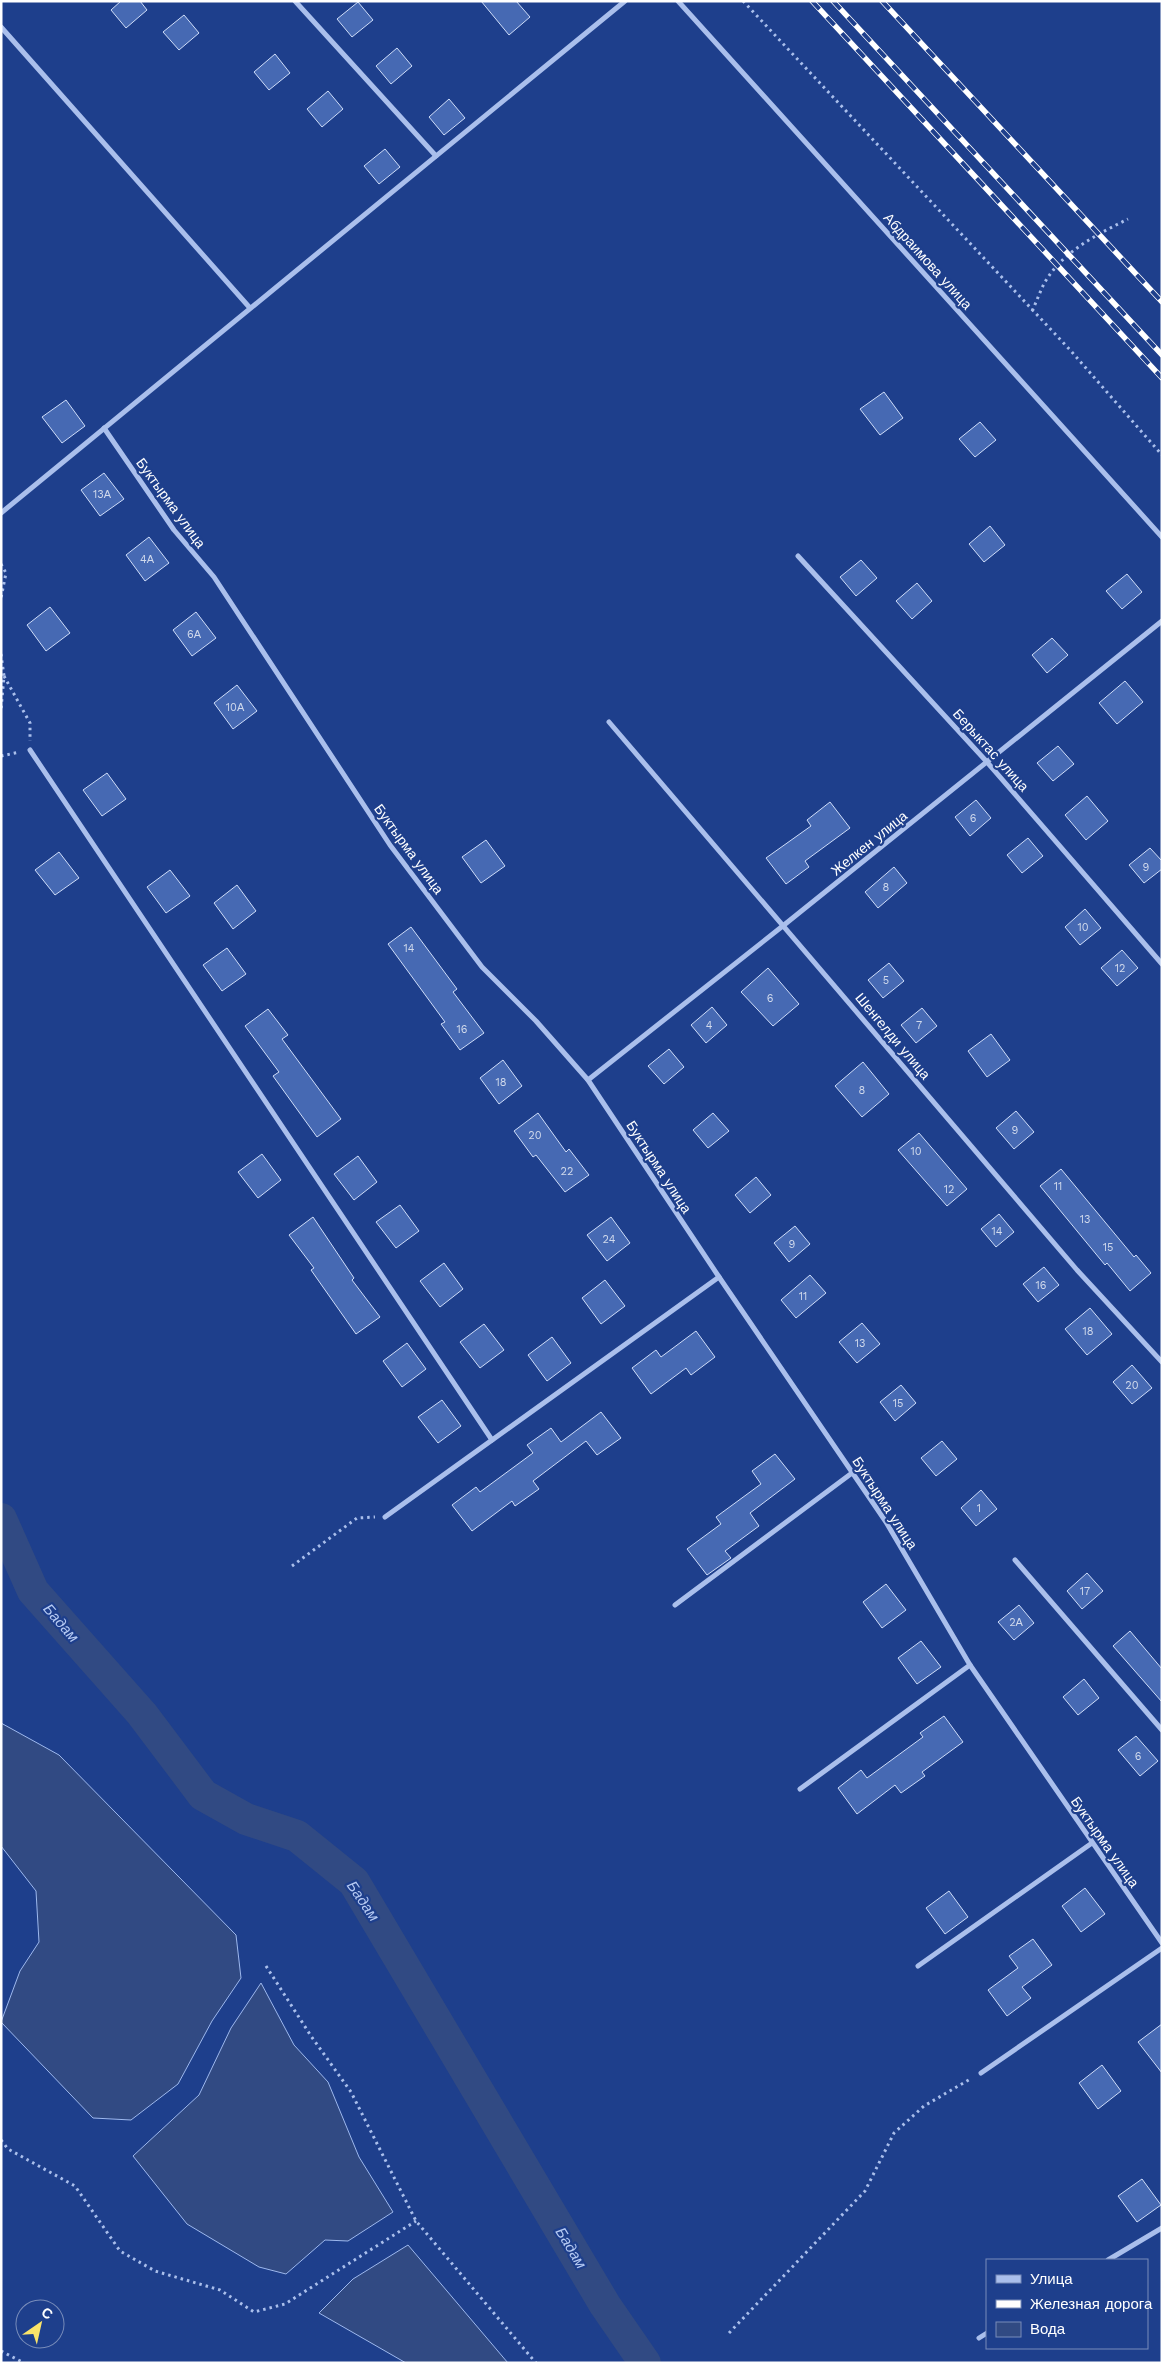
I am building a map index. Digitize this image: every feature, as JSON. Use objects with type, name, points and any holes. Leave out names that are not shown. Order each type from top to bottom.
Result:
[{"type":"street","points":[[295,1],[436,156]]},
{"type":"street","points":[[1,513],[625,1]]},
{"type":"street","name":"Абдраимова улица","points":[[678,1],[1162,537]]},
{"type":"street","points":[[1,27],[250,308]]},
{"type":"street","name":"Буктырма улица","points":[[104,428],[174,530],[214,577],[390,845],[482,967],[536,1021],[588,1080],[718,1277],[886,1522],[970,1665],[1162,1943]]},
{"type":"street","name":"Берыктас улица","points":[[798,556],[987,762],[1162,964]]},
{"type":"street","name":"Желкен улица","points":[[588,1080],[784,925],[1162,620]]},
{"type":"street","name":"Шенгелди улица","points":[[609,722],[1077,1270],[1162,1362]]},
{"type":"street","points":[[30,750],[492,1440]]},
{"type":"street","points":[[385,1517],[718,1277]]},
{"type":"street","points":[[675,1605],[852,1473]]},
{"type":"street","points":[[1015,1560],[1162,1730]]},
{"type":"street","points":[[800,1789],[970,1665]]},
{"type":"street","points":[[918,1966],[1092,1843]]},
{"type":"street","points":[[981,2073],[1162,1948]]},
{"type":"street","points":[[1110,2259],[1162,2228]]},
{"type":"street","points":[[979,2338],[986,2334]]},
{"type":"path","points":[[743,1],[1032,310],[1162,455]]},
{"type":"path","points":[[1032,310],[1046,280],[1068,255],[1099,234],[1128,219]]},
{"type":"path","points":[[1,564],[6,573],[1,598]]},
{"type":"path","points":[[1,654],[4,676],[1,710]]},
{"type":"path","points":[[1,756],[30,750],[30,723],[4,676]]},
{"type":"path","points":[[292,1566],[357,1518],[385,1517]]},
{"type":"path","points":[[266,1966],[311,2036],[351,2092],[416,2221],[536,2363]]},
{"type":"path","points":[[729,2333],[865,2191],[894,2133],[924,2106],[981,2073]]},
{"type":"path","points":[[1,2140],[8,2149],[75,2186],[120,2251],[155,2271],[220,2290],[254,2312],[285,2304],[416,2221]]},
{"type":"path","points":[[1,2351],[24,2363]]},
{"type":"water","points":[[1,1723],[59,1755],[236,1935],[241,1978],[212,2021],[178,2084],[131,2120],[93,2118],[1,2022],[20,1971],[39,1942],[36,1891],[1,1846]]},
{"type":"water","points":[[261,1983],[294,2045],[328,2082],[359,2157],[393,2212],[348,2241],[325,2240],[286,2274],[259,2267],[187,2224],[133,2156],[199,2095],[231,2028]]},
{"type":"water","points":[[408,2245],[508,2363],[406,2363],[319,2313],[353,2279]]},
{"type":"building","points":[[121,1],[140,1],[147,10],[126,28],[111,10]]},
{"type":"building","points":[[481,1],[516,1],[530,17],[509,35]]},
{"type":"building","points":[[358,2],[373,20],[352,37],[337,19]]},
{"type":"building","points":[[184,15],[199,33],[179,50],[163,32]]},
{"type":"building","points":[[397,48],[412,66],[391,84],[376,66]]},
{"type":"building","points":[[275,54],[290,73],[269,90],[254,72]]},
{"type":"building","points":[[328,91],[343,109],[322,127],[307,109]]},
{"type":"building","points":[[449,99],[465,118],[444,135],[429,117]]},
{"type":"building","points":[[385,149],[400,167],[379,184],[364,166]]},
{"type":"building","points":[[884,392],[903,418],[880,435],[860,409]]},
{"type":"building","points":[[66,400],[85,426],[62,443],[42,417]]},
{"type":"building","points":[[980,422],[996,440],[975,457],[959,439]]},
{"type":"building","points":[[104,473],[124,499],[100,516],[81,490]]},
{"type":"building","points":[[990,526],[1005,545],[984,562],[969,544]]},
{"type":"building","points":[[149,537],[169,563],[145,581],[126,555]]},
{"type":"building","points":[[861,560],[877,578],[856,596],[840,577]]},
{"type":"building","points":[[1127,574],[1142,592],[1122,609],[1106,591]]},
{"type":"building","points":[[917,583],[932,601],[912,619],[896,601]]},
{"type":"building","points":[[50,607],[70,633],[46,651],[27,625]]},
{"type":"building","points":[[196,612],[216,638],[192,656],[173,630]]},
{"type":"building","points":[[1052,638],[1068,655],[1047,673],[1032,655]]},
{"type":"building","points":[[1125,681],[1143,702],[1117,724],[1099,703]]},
{"type":"building","points":[[237,685],[257,711],[233,729],[214,703]]},
{"type":"building","points":[[1058,746],[1074,764],[1053,781],[1037,763]]},
{"type":"building","points":[[107,773],[126,799],[102,816],[83,790]]},
{"type":"building","points":[[1087,796],[1108,821],[1086,840],[1065,815]]},
{"type":"building","points":[[976,800],[991,818],[970,836],[955,817]]},
{"type":"building","points":[[830,802],[850,828],[805,861],[809,867],[786,884],[766,858],[811,826],[807,820]]},
{"type":"building","points":[[1028,838],[1043,856],[1022,873],[1007,855]]},
{"type":"building","points":[[486,840],[505,866],[481,883],[462,857]]},
{"type":"building","points":[[1150,848],[1162,861],[1162,869],[1144,883],[1129,865]]},
{"type":"building","points":[[59,852],[79,878],[55,895],[35,870]]},
{"type":"building","points":[[894,867],[907,883],[878,908],[865,892]]},
{"type":"building","points":[[170,870],[190,896],[166,913],[147,887]]},
{"type":"building","points":[[237,885],[256,911],[233,929],[214,903]]},
{"type":"building","points":[[1085,909],[1101,928],[1080,945],[1065,927]]},
{"type":"building","points":[[411,927],[457,989],[453,992],[484,1033],[460,1050],[441,1024],[445,1022],[388,944]]},
{"type":"building","points":[[227,948],[246,974],[222,991],[203,965]]},
{"type":"building","points":[[1122,950],[1138,968],[1117,986],[1101,968]]},
{"type":"building","points":[[889,963],[904,981],[883,998],[868,980]]},
{"type":"building","points":[[768,968],[799,1004],[773,1026],[741,992]]},
{"type":"building","points":[[712,1007],[727,1025],[706,1043],[691,1025]]},
{"type":"building","points":[[922,1008],[937,1026],[916,1043],[901,1025]]},
{"type":"building","points":[[268,1009],[288,1035],[282,1039],[341,1119],[317,1137],[273,1076],[279,1072],[245,1026]]},
{"type":"building","points":[[991,1034],[1010,1060],[987,1077],[968,1051]]},
{"type":"building","points":[[669,1049],[684,1067],[664,1084],[648,1066]]},
{"type":"building","points":[[503,1060],[522,1086],[499,1104],[480,1078]]},
{"type":"building","points":[[863,1062],[889,1094],[862,1117],[835,1086]]},
{"type":"building","points":[[1016,1111],[1034,1132],[1014,1149],[996,1128]]},
{"type":"building","points":[[538,1113],[566,1152],[569,1149],[589,1175],[565,1192],[536,1155],[533,1157],[514,1131]]},
{"type":"building","points":[[713,1113],[729,1131],[708,1148],[693,1130]]},
{"type":"building","points":[[919,1133],[967,1189],[947,1206],[898,1150]]},
{"type":"building","points":[[262,1154],[281,1180],[258,1198],[238,1172]]},
{"type":"building","points":[[358,1156],[377,1182],[354,1200],[334,1174]]},
{"type":"building","points":[[1061,1169],[1134,1257],[1136,1255],[1151,1273],[1130,1291],[1107,1263],[1105,1265],[1040,1186]]},
{"type":"building","points":[[756,1177],[771,1195],[750,1213],[735,1195]]},
{"type":"building","points":[[400,1205],[419,1231],[396,1248],[376,1222]]},
{"type":"building","points":[[999,1214],[1014,1232],[996,1247],[981,1229]]},
{"type":"building","points":[[313,1217],[354,1278],[352,1280],[380,1317],[356,1334],[311,1270],[314,1268],[289,1235]]},
{"type":"building","points":[[611,1217],[630,1243],[607,1261],[587,1235]]},
{"type":"building","points":[[795,1226],[810,1244],[789,1262],[774,1243]]},
{"type":"building","points":[[444,1263],[463,1289],[440,1307],[420,1281]]},
{"type":"building","points":[[1044,1267],[1059,1285],[1038,1302],[1023,1284]]},
{"type":"building","points":[[810,1275],[826,1293],[796,1318],[781,1300]]},
{"type":"building","points":[[605,1280],[625,1306],[601,1324],[582,1298]]},
{"type":"building","points":[[1090,1308],[1112,1334],[1087,1355],[1065,1329]]},
{"type":"building","points":[[862,1323],[880,1344],[857,1363],[839,1342]]},
{"type":"building","points":[[484,1324],[504,1350],[480,1368],[460,1342]]},
{"type":"building","points":[[696,1331],[715,1357],[691,1375],[686,1368],[651,1394],[632,1368],[656,1350],[661,1357]]},
{"type":"building","points":[[552,1337],[571,1363],[547,1381],[528,1355]]},
{"type":"building","points":[[407,1343],[426,1369],[402,1387],[383,1361]]},
{"type":"building","points":[[1132,1365],[1152,1388],[1132,1404],[1113,1382]]},
{"type":"building","points":[[901,1385],[916,1403],[895,1421],[880,1402]]},
{"type":"building","points":[[442,1400],[461,1426],[438,1443],[418,1417]]},
{"type":"building","points":[[601,1412],[621,1438],[597,1455],[586,1441],[533,1481],[539,1489],[515,1506],[512,1501],[472,1531],[452,1505],[476,1487],[480,1492],[533,1453],[527,1445],[551,1428],[561,1442]]},
{"type":"building","points":[[942,1441],[957,1459],[936,1476],[921,1458]]},
{"type":"building","points":[[775,1454],[795,1479],[750,1513],[759,1526],[725,1551],[731,1558],[707,1575],[687,1549],[721,1524],[716,1517],[761,1484],[752,1471]]},
{"type":"building","points":[[981,1490],[997,1509],[976,1526],[961,1508]]},
{"type":"building","points":[[1087,1573],[1103,1591],[1082,1609],[1067,1591]]},
{"type":"building","points":[[886,1584],[906,1610],[882,1628],[863,1602]]},
{"type":"building","points":[[1019,1605],[1034,1623],[1014,1640],[998,1622]]},
{"type":"building","points":[[1130,1631],[1162,1669],[1162,1702],[1113,1646]]},
{"type":"building","points":[[921,1641],[941,1667],[917,1684],[898,1658]]},
{"type":"building","points":[[1084,1679],[1099,1698],[1078,1715],[1063,1697]]},
{"type":"building","points":[[944,1716],[963,1742],[922,1772],[925,1776],[901,1793],[895,1785],[857,1814],[838,1788],[861,1770],[867,1778],[923,1737],[920,1733]]},
{"type":"building","points":[[1136,1736],[1158,1761],[1140,1776],[1118,1750]]},
{"type":"building","points":[[1085,1888],[1105,1914],[1081,1932],[1062,1906]]},
{"type":"building","points":[[949,1891],[968,1917],[945,1934],[926,1908]]},
{"type":"building","points":[[1033,1939],[1052,1965],[1022,1987],[1031,1998],[1007,2016],[988,1990],[1018,1968],[1009,1956]]},
{"type":"building","points":[[1162,2024],[1162,2073],[1138,2042]]},
{"type":"building","points":[[1102,2065],[1121,2091],[1098,2109],[1079,2083]]},
{"type":"building","points":[[1142,2179],[1161,2205],[1137,2222],[1118,2196]]},
{"type":"waterway","name":"Бадам","points":[[1,1519],[33,1591],[142,1714],[203,1795],[246,1819],[297,1836],[354,1882],[605,2305],[645,2363]]},
{"type":"railway","points":[[812,1],[1162,378]]},
{"type":"railway","points":[[833,1],[1162,355]]},
{"type":"railway","points":[[882,1],[1162,302]]}]
